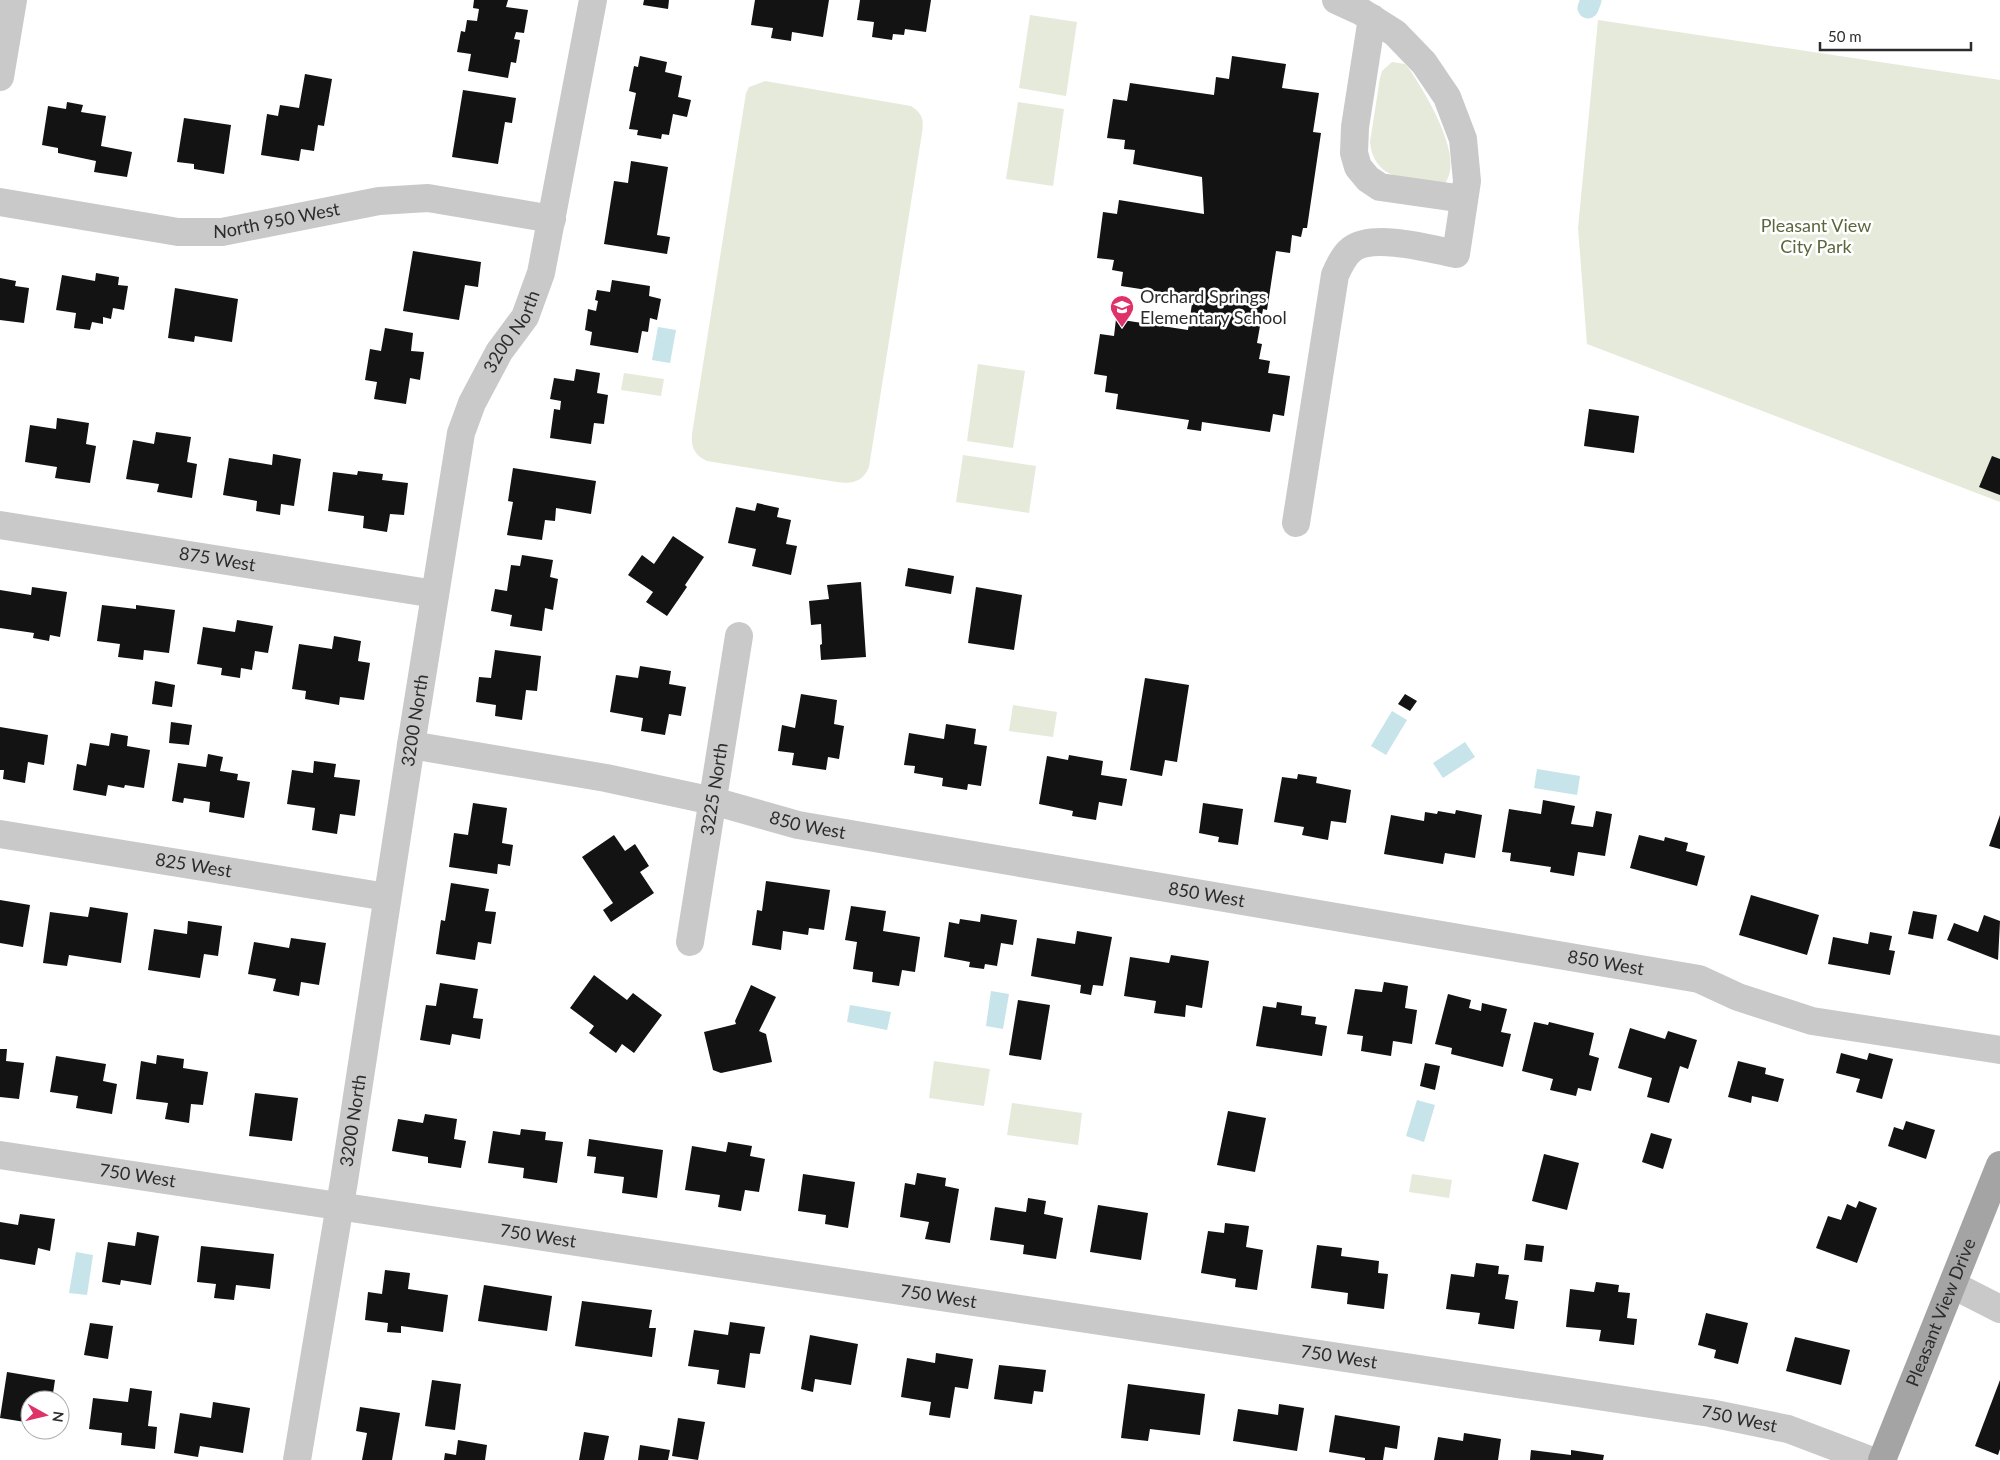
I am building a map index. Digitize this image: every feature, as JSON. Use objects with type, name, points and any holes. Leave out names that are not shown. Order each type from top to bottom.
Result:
[{"type":"main road","name":"Pleasant View Drive","points":[[1882,1460],[2000,1165]]},
{"type":"street","points":[[0,77],[13,0]]},
{"type":"street","name":"3200 North","points":[[297,1460],[340,1206],[410,745],[461,433],[472,403],[500,352],[525,317],[541,274],[593,0]]},
{"type":"street","points":[[1296,523],[1334,275],[1352,249],[1369,243],[1389,243],[1456,254],[1467,181],[1463,139],[1447,97],[1424,63],[1395,32],[1336,0]]},
{"type":"street","points":[[1372,18],[1355,127],[1354,154],[1358,167],[1368,179],[1380,187],[1464,199]]},
{"type":"street","name":"North 950 West","points":[[0,202],[178,232],[222,232],[379,201],[428,198],[552,219]]},
{"type":"street","name":"875 West","points":[[0,525],[435,594]]},
{"type":"street","name":"3225 North","points":[[690,942],[739,636]]},
{"type":"street","name":"850 West","points":[[410,745],[606,778],[713,801],[790,823],[827,830],[1699,979],[1738,997],[1812,1021],[2000,1050]]},
{"type":"street","name":"825 West","points":[[0,834],[387,897]]},
{"type":"street","name":"750 West","points":[[0,1155],[1710,1413],[1788,1429],[1870,1460]]},
{"type":"street","points":[[1953,1286],[2000,1310]]},
{"type":"green space","points":[[1030,15],[1077,22],[1066,96],[1019,88]]},
{"type":"green space","name":"Pleasant View City Park","points":[[1598,20],[2000,80],[2000,502],[1587,344],[1578,228]]},
{"type":"green space","points":[[1392,62],[1405,64],[1410,70],[1433,108],[1440,125],[1450,156],[1450,170],[1446,182],[1440,185],[1395,176],[1378,164],[1373,155],[1370,142],[1380,78],[1382,71]]},
{"type":"green space","points":[[765,81],[911,106],[918,112],[923,121],[869,467],[864,476],[852,482],[837,482],[707,461],[696,453],[692,443],[746,93],[749,87]]},
{"type":"green space","points":[[1018,102],[1064,109],[1053,186],[1006,179]]},
{"type":"green space","points":[[978,364],[1025,371],[1013,448],[967,441]]},
{"type":"green space","points":[[624,373],[664,379],[661,396],[621,390]]},
{"type":"green space","points":[[963,455],[1036,466],[1029,513],[956,502]]},
{"type":"green space","points":[[1013,705],[1057,712],[1053,737],[1009,731]]},
{"type":"green space","points":[[934,1061],[990,1069],[984,1106],[929,1098]]},
{"type":"green space","points":[[1012,1103],[1082,1113],[1078,1145],[1007,1135]]},
{"type":"green space","points":[[1412,1174],[1452,1180],[1449,1198],[1409,1192]]},
{"type":"water","points":[[658,327],[676,330],[670,363],[652,360]]},
{"type":"water","points":[[1392,711],[1407,720],[1386,755],[1371,746]]},
{"type":"water","points":[[1465,742],[1475,757],[1443,778],[1433,763]]},
{"type":"water","points":[[1537,769],[1580,776],[1577,795],[1534,788]]},
{"type":"water","points":[[991,991],[1009,994],[1003,1029],[986,1026]]},
{"type":"water","points":[[850,1005],[891,1012],[887,1030],[847,1022]]},
{"type":"water","points":[[1417,1100],[1435,1105],[1424,1142],[1406,1136]]},
{"type":"water","points":[[76,1252],[93,1255],[87,1295],[69,1293]]},
{"type":"building","points":[[474,0],[508,0],[506,7],[528,10],[524,33],[516,32],[514,39],[520,40],[516,63],[511,62],[508,78],[468,71],[471,54],[457,52],[461,31],[465,32],[467,20],[477,21],[479,9],[473,8]]},
{"type":"building","points":[[644,0],[669,0],[668,9],[643,5]]},
{"type":"building","points":[[755,0],[829,0],[823,37],[792,32],[791,41],[771,38],[773,28],[751,25]]},
{"type":"building","points":[[860,0],[931,0],[926,32],[905,29],[904,35],[893,34],[892,40],[872,37],[874,22],[857,20]]},
{"type":"building","points":[[640,56],[667,62],[665,72],[682,76],[678,97],[691,100],[687,117],[673,114],[669,135],[662,134],[661,139],[637,135],[638,130],[629,129],[636,93],[629,91],[634,66],[638,67]]},
{"type":"building","name":"Orchard Springs Elementary School","points":[[1232,56],[1286,64],[1282,88],[1319,93],[1313,132],[1321,133],[1307,228],[1303,228],[1301,237],[1292,235],[1290,253],[1276,251],[1267,310],[1263,309],[1257,343],[1262,344],[1259,359],[1270,361],[1268,373],[1290,376],[1284,416],[1273,414],[1270,432],[1202,422],[1201,431],[1187,429],[1189,420],[1116,409],[1118,394],[1105,392],[1107,376],[1094,374],[1100,334],[1114,336],[1116,319],[1188,330],[1193,297],[1121,286],[1123,272],[1112,270],[1114,260],[1097,258],[1103,212],[1117,214],[1119,200],[1204,214],[1202,177],[1133,164],[1135,150],[1124,149],[1125,140],[1107,138],[1113,99],[1127,101],[1130,83],[1214,95],[1216,77],[1229,79]]},
{"type":"building","points":[[305,74],[332,79],[324,126],[318,125],[314,151],[301,149],[299,161],[261,155],[267,114],[278,116],[280,105],[299,108]]},
{"type":"building","points":[[463,90],[516,98],[512,123],[505,122],[498,164],[452,157]]},
{"type":"building","points":[[67,102],[83,105],[81,112],[106,116],[101,146],[132,152],[127,177],[94,172],[96,161],[58,153],[58,148],[42,145],[48,106],[66,109]]},
{"type":"building","points":[[184,118],[231,125],[224,174],[194,169],[194,164],[177,162]]},
{"type":"building","points":[[631,161],[668,167],[657,235],[670,237],[667,254],[604,244],[614,181],[628,183]]},
{"type":"building","points":[[413,251],[481,262],[478,287],[465,285],[459,320],[403,311]]},
{"type":"building","points":[[96,273],[119,277],[118,285],[128,286],[124,310],[113,308],[111,319],[103,317],[103,324],[92,322],[90,330],[74,328],[76,313],[56,310],[62,275],[95,281]]},
{"type":"building","points":[[0,278],[16,281],[15,286],[29,288],[24,323],[0,320]]},
{"type":"building","points":[[612,280],[650,286],[649,296],[661,299],[657,320],[650,318],[648,332],[642,331],[638,353],[590,345],[592,332],[585,330],[588,309],[596,311],[598,301],[595,300],[597,290],[610,292]]},
{"type":"building","points":[[175,288],[238,299],[232,342],[195,336],[194,342],[168,338]]},
{"type":"building","points":[[385,328],[413,333],[411,351],[424,352],[420,380],[410,378],[406,404],[374,399],[377,382],[365,380],[370,349],[381,351]]},
{"type":"building","points":[[576,369],[600,373],[597,393],[608,395],[604,424],[594,423],[591,444],[550,438],[554,409],[560,410],[561,401],[550,399],[554,378],[574,381]]},
{"type":"building","points":[[1589,409],[1639,416],[1634,453],[1584,446]]},
{"type":"building","points":[[57,418],[89,423],[86,444],[96,446],[90,483],[55,478],[57,467],[25,462],[30,425],[56,429]]},
{"type":"building","points":[[156,432],[191,437],[187,462],[197,464],[192,498],[157,492],[159,484],[126,479],[133,440],[154,444]]},
{"type":"building","points":[[273,454],[301,459],[294,506],[281,504],[280,515],[256,511],[257,501],[223,495],[229,458],[272,465]]},
{"type":"building","points":[[1992,456],[2000,459],[2000,495],[1979,487]]},
{"type":"building","points":[[513,468],[596,481],[591,514],[556,508],[555,521],[545,520],[542,540],[507,535],[513,502],[508,501]]},
{"type":"building","points":[[358,471],[383,474],[382,480],[408,483],[404,515],[390,514],[387,532],[363,528],[364,516],[328,511],[333,472],[357,475]]},
{"type":"building","points":[[757,503],[779,508],[777,517],[791,520],[786,544],[797,546],[791,575],[752,566],[756,549],[728,543],[736,507],[755,511]]},
{"type":"building","points":[[673,536],[704,557],[685,585],[687,587],[667,616],[646,602],[653,592],[628,575],[642,555],[654,564]]},
{"type":"building","points":[[522,555],[553,560],[550,577],[558,579],[553,610],[545,608],[542,631],[510,626],[512,615],[491,611],[495,589],[507,591],[511,565],[520,566]]},
{"type":"building","points":[[908,568],[954,576],[951,594],[905,586]]},
{"type":"building","points":[[861,582],[866,657],[821,660],[821,624],[811,625],[809,601],[829,599],[827,585]]},
{"type":"building","points":[[32,587],[67,592],[60,637],[50,635],[49,641],[33,638],[34,633],[0,628],[0,590],[31,595]]},
{"type":"building","points":[[976,587],[1022,595],[1014,650],[968,643]]},
{"type":"building","points":[[102,605],[136,609],[136,605],[175,610],[169,653],[144,650],[143,660],[118,657],[120,644],[97,641]]},
{"type":"building","points":[[237,620],[273,626],[268,653],[255,651],[252,670],[241,668],[240,678],[221,675],[222,668],[197,664],[203,627],[235,632]]},
{"type":"building","points":[[334,636],[361,641],[358,661],[370,663],[364,700],[340,697],[339,705],[305,699],[306,691],[292,689],[299,644],[332,649]]},
{"type":"building","points":[[495,650],[541,656],[537,691],[526,690],[522,720],[495,716],[496,705],[476,702],[479,677],[491,678]]},
{"type":"building","points":[[640,666],[671,671],[669,684],[686,687],[681,716],[669,714],[665,735],[641,731],[643,718],[610,712],[616,675],[638,678]]},
{"type":"building","points":[[1145,678],[1189,685],[1177,762],[1165,760],[1162,776],[1130,770]]},
{"type":"building","points":[[155,681],[175,685],[172,707],[152,704]]},
{"type":"building","points":[[801,694],[837,700],[834,724],[844,726],[839,759],[828,757],[826,770],[792,765],[794,753],[778,751],[782,725],[795,728]]},
{"type":"building","points":[[1405,694],[1417,701],[1410,711],[1398,704]]},
{"type":"building","points":[[171,722],[192,725],[189,745],[169,743]]},
{"type":"building","points":[[946,724],[976,729],[974,744],[987,746],[981,786],[968,784],[967,790],[942,786],[943,778],[914,773],[915,766],[904,765],[909,733],[944,739]]},
{"type":"building","points":[[0,727],[48,735],[44,765],[28,762],[25,783],[3,779],[4,770],[0,770]]},
{"type":"building","points":[[111,733],[128,736],[127,746],[150,750],[144,788],[125,785],[124,788],[108,785],[106,796],[73,790],[77,764],[86,766],[90,743],[109,746]]},
{"type":"building","points":[[208,754],[223,757],[220,771],[238,774],[237,780],[250,782],[244,818],[209,812],[210,802],[184,798],[183,803],[172,801],[178,763],[206,767]]},
{"type":"building","points":[[1069,755],[1103,761],[1101,775],[1127,779],[1122,806],[1099,802],[1096,820],[1072,816],[1073,811],[1039,804],[1047,756],[1068,760]]},
{"type":"building","points":[[314,761],[336,764],[334,777],[360,780],[355,816],[340,814],[337,834],[312,830],[315,808],[287,804],[292,770],[313,773]]},
{"type":"building","points":[[1298,774],[1317,777],[1316,783],[1351,790],[1346,823],[1331,821],[1328,840],[1302,835],[1304,827],[1274,822],[1282,777],[1297,779]]},
{"type":"building","points":[[1543,800],[1575,806],[1571,824],[1593,827],[1596,811],[1612,814],[1605,856],[1578,852],[1574,876],[1550,872],[1551,867],[1510,861],[1511,853],[1502,852],[1509,809],[1541,814]]},
{"type":"building","points":[[473,803],[507,808],[502,843],[513,845],[510,866],[498,864],[497,874],[449,867],[454,833],[468,835]]},
{"type":"building","points":[[1203,803],[1243,809],[1238,845],[1218,842],[1219,837],[1199,833]]},
{"type":"building","points":[[1456,810],[1482,815],[1475,858],[1445,853],[1443,864],[1384,854],[1391,815],[1424,821],[1425,812],[1437,814],[1438,811],[1455,814]]},
{"type":"building","points":[[2000,815],[2000,849],[1989,846]]},
{"type":"building","points":[[614,835],[625,851],[635,844],[649,866],[640,872],[654,893],[611,922],[603,910],[613,903],[582,857]]},
{"type":"building","points":[[1639,835],[1664,841],[1665,837],[1688,843],[1686,851],[1705,856],[1697,886],[1630,868]]},
{"type":"building","points":[[766,881],[830,890],[824,930],[809,928],[808,935],[783,931],[781,950],[752,945],[757,910],[762,911]]},
{"type":"building","points":[[451,883],[489,889],[485,911],[496,912],[491,944],[478,942],[475,960],[436,954],[441,920],[445,921]]},
{"type":"building","points":[[1751,895],[1819,915],[1807,955],[1739,935]]},
{"type":"building","points":[[0,900],[30,905],[23,947],[0,943]]},
{"type":"building","points":[[851,906],[886,911],[883,931],[920,937],[915,972],[902,970],[899,986],[872,982],[873,972],[853,969],[857,942],[845,940]]},
{"type":"building","points":[[90,907],[128,913],[121,963],[69,955],[67,966],[43,963],[50,912],[88,917]]},
{"type":"building","points":[[1913,911],[1937,915],[1933,939],[1908,934]]},
{"type":"building","points":[[981,914],[1017,920],[1013,945],[1001,943],[997,966],[985,964],[984,969],[969,967],[970,962],[944,957],[949,922],[959,924],[960,919],[980,922]]},
{"type":"building","points":[[1984,915],[2000,921],[1998,960],[1947,940],[1954,923],[1978,932]]},
{"type":"building","points":[[188,921],[222,926],[218,956],[204,954],[200,978],[148,970],[154,929],[187,934]]},
{"type":"building","points":[[1077,931],[1112,937],[1103,986],[1093,985],[1091,995],[1080,993],[1081,985],[1031,976],[1037,938],[1075,944]]},
{"type":"building","points":[[1870,932],[1892,936],[1889,950],[1895,951],[1890,975],[1828,964],[1833,937],[1868,944]]},
{"type":"building","points":[[291,938],[326,943],[319,985],[301,982],[299,996],[273,991],[276,979],[248,974],[254,942],[289,948]]},
{"type":"building","points":[[1171,955],[1209,961],[1202,1008],[1186,1005],[1185,1017],[1154,1013],[1156,1001],[1124,996],[1130,957],[1169,963]]},
{"type":"building","points":[[594,975],[627,1000],[633,993],[662,1015],[634,1053],[622,1044],[616,1053],[589,1033],[594,1026],[570,1008]]},
{"type":"building","points":[[1384,982],[1408,986],[1405,1008],[1417,1010],[1412,1044],[1393,1041],[1391,1056],[1361,1051],[1363,1036],[1347,1034],[1355,989],[1382,992]]},
{"type":"building","points":[[440,983],[478,989],[473,1018],[483,1019],[480,1039],[452,1034],[450,1045],[420,1040],[426,1005],[436,1006]]},
{"type":"building","points":[[751,985],[776,997],[759,1031],[766,1034],[772,1062],[721,1073],[713,1070],[704,1032],[736,1024],[735,1021]]},
{"type":"building","points":[[1448,994],[1471,1000],[1469,1008],[1481,1011],[1482,1003],[1507,1009],[1501,1032],[1511,1034],[1503,1067],[1451,1054],[1452,1048],[1435,1044]]},
{"type":"building","points":[[1018,1000],[1050,1005],[1041,1060],[1009,1055]]},
{"type":"building","points":[[1277,1002],[1302,1006],[1301,1015],[1316,1017],[1315,1024],[1327,1026],[1322,1056],[1256,1046],[1263,1006],[1276,1008]]},
{"type":"building","points":[[1534,1022],[1548,1025],[1549,1022],[1594,1033],[1589,1055],[1599,1058],[1591,1091],[1578,1088],[1576,1096],[1550,1090],[1553,1079],[1522,1071]]},
{"type":"building","points":[[1630,1028],[1665,1039],[1668,1031],[1697,1040],[1688,1069],[1680,1066],[1669,1103],[1647,1097],[1652,1078],[1618,1068]]},
{"type":"building","points":[[0,1049],[7,1049],[6,1061],[24,1063],[19,1099],[0,1097]]},
{"type":"building","points":[[1841,1053],[1867,1060],[1869,1053],[1893,1059],[1882,1099],[1856,1092],[1860,1079],[1836,1073]]},
{"type":"building","points":[[157,1055],[184,1059],[183,1068],[208,1072],[203,1105],[191,1104],[189,1123],[165,1119],[168,1103],[136,1099],[141,1061],[156,1064]]},
{"type":"building","points":[[56,1056],[106,1064],[103,1081],[117,1084],[112,1114],[76,1108],[78,1096],[50,1092]]},
{"type":"building","points":[[1738,1061],[1766,1068],[1765,1074],[1784,1079],[1778,1102],[1752,1096],[1751,1103],[1728,1097]]},
{"type":"building","points":[[1425,1063],[1440,1066],[1435,1090],[1420,1086]]},
{"type":"building","points":[[255,1093],[298,1098],[292,1141],[249,1136]]},
{"type":"building","points":[[1228,1111],[1266,1118],[1255,1172],[1217,1165]]},
{"type":"building","points":[[425,1114],[457,1119],[454,1139],[466,1141],[461,1168],[428,1163],[428,1157],[392,1151],[398,1119],[423,1123]]},
{"type":"building","points":[[1906,1121],[1935,1130],[1926,1159],[1888,1146],[1894,1127],[1903,1130]]},
{"type":"building","points":[[521,1129],[546,1132],[545,1140],[563,1142],[557,1183],[523,1178],[524,1168],[488,1163],[493,1131],[520,1135]]},
{"type":"building","points":[[1651,1133],[1672,1139],[1663,1169],[1642,1162]]},
{"type":"building","points":[[589,1139],[663,1150],[657,1198],[622,1193],[624,1177],[594,1173],[596,1157],[587,1156]]},
{"type":"building","points":[[728,1142],[752,1146],[750,1156],[765,1159],[759,1192],[745,1190],[741,1211],[718,1207],[720,1195],[685,1190],[692,1146],[726,1152]]},
{"type":"building","points":[[1544,1154],[1579,1163],[1567,1210],[1532,1201]]},
{"type":"building","points":[[917,1173],[946,1178],[945,1186],[959,1189],[950,1243],[925,1239],[929,1222],[900,1217],[905,1183],[915,1185]]},
{"type":"building","points":[[803,1174],[855,1182],[848,1228],[825,1224],[826,1215],[798,1211]]},
{"type":"building","points":[[1028,1198],[1046,1201],[1044,1214],[1063,1218],[1056,1259],[1023,1254],[1024,1245],[990,1240],[995,1207],[1026,1212]]},
{"type":"building","points":[[1859,1201],[1877,1208],[1857,1263],[1816,1248],[1828,1216],[1841,1220],[1847,1204],[1856,1208]]},
{"type":"building","points":[[1098,1205],[1148,1213],[1141,1260],[1090,1252]]},
{"type":"building","points":[[20,1214],[55,1219],[50,1251],[38,1248],[35,1265],[0,1259],[0,1222],[18,1225]]},
{"type":"building","points":[[1225,1223],[1249,1226],[1246,1247],[1263,1250],[1257,1290],[1235,1287],[1236,1279],[1201,1273],[1208,1231],[1224,1233]]},
{"type":"building","points":[[137,1232],[159,1236],[151,1285],[121,1280],[120,1285],[102,1282],[108,1242],[135,1246]]},
{"type":"building","points":[[1526,1244],[1544,1246],[1542,1262],[1524,1260]]},
{"type":"building","points":[[1317,1245],[1342,1248],[1341,1256],[1379,1261],[1378,1273],[1388,1274],[1384,1309],[1347,1304],[1348,1293],[1311,1288]]},
{"type":"building","points":[[201,1246],[274,1254],[270,1289],[236,1285],[234,1300],[214,1298],[216,1284],[197,1282]]},
{"type":"building","points":[[1476,1263],[1499,1266],[1498,1274],[1509,1275],[1505,1299],[1518,1301],[1514,1329],[1478,1324],[1480,1313],[1446,1309],[1451,1274],[1474,1277]]},
{"type":"building","points":[[385,1270],[410,1273],[408,1289],[448,1295],[443,1332],[401,1326],[401,1333],[387,1332],[388,1323],[365,1320],[368,1292],[382,1294]]},
{"type":"building","points":[[1596,1282],[1619,1285],[1618,1292],[1630,1293],[1627,1318],[1637,1319],[1634,1345],[1599,1341],[1601,1330],[1566,1327],[1570,1289],[1594,1292]]},
{"type":"building","points":[[484,1285],[552,1296],[547,1331],[478,1321]]},
{"type":"building","points":[[582,1301],[652,1310],[649,1328],[656,1328],[652,1357],[575,1346]]},
{"type":"building","points":[[1706,1313],[1748,1323],[1738,1364],[1714,1358],[1716,1350],[1698,1345]]},
{"type":"building","points":[[730,1322],[765,1327],[760,1354],[750,1353],[745,1388],[717,1384],[719,1370],[688,1366],[694,1330],[728,1335]]},
{"type":"building","points":[[90,1323],[113,1326],[108,1359],[84,1355]]},
{"type":"building","points":[[810,1335],[858,1344],[851,1385],[815,1379],[813,1392],[801,1389]]},
{"type":"building","points":[[1795,1337],[1850,1350],[1841,1385],[1786,1371]]},
{"type":"building","points":[[936,1353],[973,1359],[968,1389],[955,1387],[950,1418],[929,1415],[931,1402],[901,1397],[907,1358],[935,1363]]},
{"type":"building","points":[[999,1365],[1046,1370],[1043,1392],[1034,1391],[1032,1404],[994,1399]]},
{"type":"building","points":[[7,1372],[55,1380],[54,1390],[20,1390],[20,1421],[0,1418]]},
{"type":"building","points":[[432,1380],[461,1384],[455,1430],[425,1426]]},
{"type":"building","points":[[2000,1380],[2000,1449],[1998,1455],[1975,1446]]},
{"type":"building","points":[[1128,1384],[1205,1394],[1200,1435],[1150,1429],[1148,1441],[1121,1438]]},
{"type":"building","points":[[130,1388],[152,1391],[148,1426],[157,1427],[155,1449],[121,1445],[122,1433],[89,1429],[93,1398],[128,1402]]},
{"type":"building","points":[[213,1402],[250,1408],[243,1453],[200,1446],[198,1457],[174,1453],[180,1413],[211,1418]]},
{"type":"building","points":[[1279,1404],[1304,1408],[1297,1451],[1233,1441],[1238,1409],[1278,1415]]},
{"type":"building","points":[[360,1407],[400,1413],[392,1460],[362,1460],[367,1433],[356,1431]]},
{"type":"building","points":[[1335,1415],[1400,1426],[1397,1449],[1385,1447],[1383,1460],[1365,1460],[1365,1458],[1329,1452]]},
{"type":"building","points":[[678,1418],[705,1422],[698,1460],[672,1456]]},
{"type":"building","points":[[584,1432],[609,1436],[604,1460],[579,1460]]},
{"type":"building","points":[[1464,1433],[1501,1439],[1498,1460],[1434,1460],[1438,1437],[1463,1441]]},
{"type":"building","points":[[458,1440],[487,1445],[485,1460],[444,1460],[445,1453],[456,1455]]},
{"type":"building","points":[[640,1445],[670,1450],[668,1460],[638,1460]]},
{"type":"building","points":[[1531,1450],[1571,1455],[1571,1450],[1604,1455],[1603,1460],[1530,1460]]},
{"type":"waterway","points":[[1588,8],[1591,0]]},
{"type":"place","name":"Orchard Springs Elementary School","points":[[1122,328]]}]
